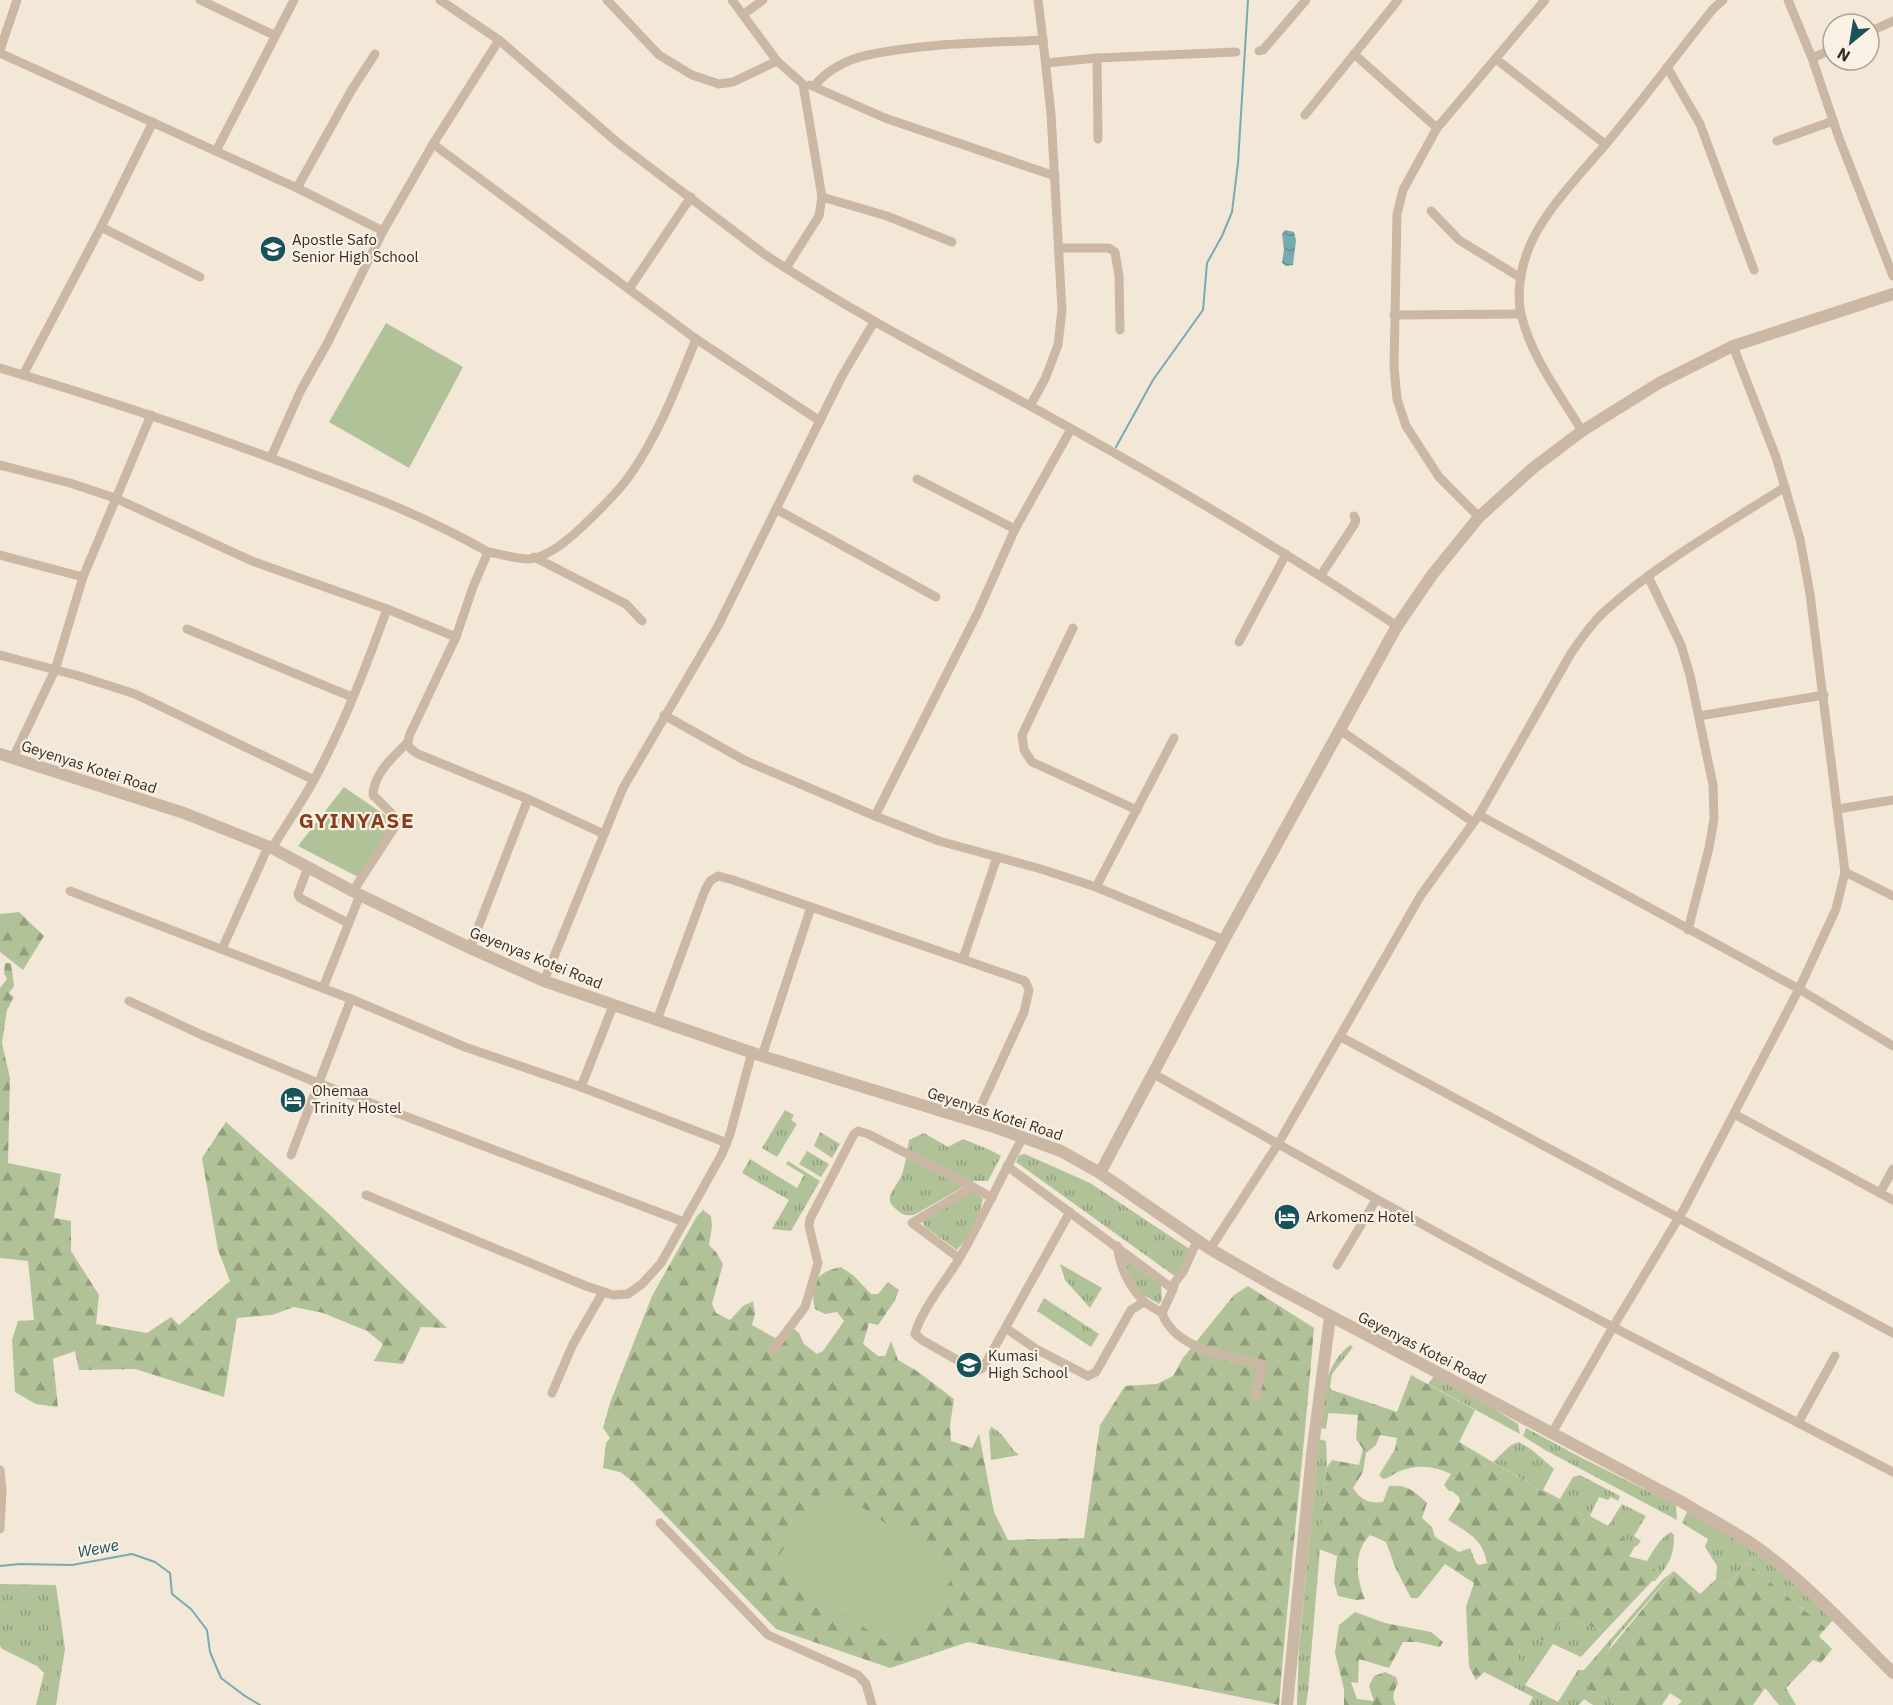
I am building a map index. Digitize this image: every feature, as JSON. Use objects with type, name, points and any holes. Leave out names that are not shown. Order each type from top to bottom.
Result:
[{"type":"street","points":[[17,0],[0,52],[297,188],[383,231]]},
{"type":"street","points":[[200,0],[274,35]]},
{"type":"street","points":[[216,151],[294,0]]},
{"type":"street","points":[[440,0],[499,40],[618,142],[786,268],[874,322],[1071,429],[1286,554],[1397,626]]},
{"type":"street","points":[[607,0],[659,55],[692,75],[719,84],[733,82],[777,61]]},
{"type":"street","points":[[732,0],[777,61],[803,84],[814,86],[885,118],[1055,176]]},
{"type":"street","points":[[744,14],[763,0]]},
{"type":"street","points":[[1030,406],[1045,379],[1058,345],[1062,310],[1055,176],[1046,63],[1038,0]]},
{"type":"street","points":[[1259,51],[1263,50],[1306,0]]},
{"type":"street","points":[[1305,115],[1398,0]]},
{"type":"street","points":[[1479,518],[1439,477],[1406,426],[1397,399],[1394,367],[1394,315],[1399,202],[1403,190],[1437,129],[1545,0]]},
{"type":"street","points":[[1582,431],[1538,358],[1521,314],[1519,289],[1526,255],[1542,224],[1568,187],[1713,9],[1723,0]]},
{"type":"street","points":[[1788,0],[1812,58],[1833,121],[1893,276]]},
{"type":"street","points":[[271,457],[301,390],[328,342],[383,231],[433,144],[499,40]]},
{"type":"street","points":[[814,86],[823,75],[836,67],[867,55],[927,47],[1043,40]]},
{"type":"street","points":[[1046,63],[1097,58],[1236,52]]},
{"type":"street","points":[[297,188],[351,91],[375,54]]},
{"type":"street","points":[[1354,54],[1437,129]]},
{"type":"street","points":[[1812,58],[1821,54]]},
{"type":"street","points":[[1097,58],[1098,139]]},
{"type":"street","points":[[1496,59],[1605,144]]},
{"type":"street","points":[[1667,67],[1700,124],[1754,270]]},
{"type":"street","points":[[786,268],[819,216],[822,196],[803,84]]},
{"type":"street","points":[[1778,141],[1833,121]]},
{"type":"street","points":[[23,375],[153,122]]},
{"type":"street","points":[[433,144],[696,339],[820,421]]},
{"type":"street","points":[[822,196],[887,216],[952,242]]},
{"type":"street","points":[[629,289],[691,197]]},
{"type":"street","points":[[1431,211],[1459,240],[1521,278]]},
{"type":"street","points":[[100,227],[200,277]]},
{"type":"street","points":[[1059,248],[1109,248],[1115,252],[1119,276],[1120,330]]},
{"type":"street","points":[[1100,1173],[1224,940],[1397,626],[1432,575],[1479,518],[1533,468],[1582,431],[1659,383],[1733,346],[1893,294]]},
{"type":"street","points":[[1394,315],[1521,314]]},
{"type":"street","points":[[544,981],[623,788],[718,626],[842,376],[874,322]]},
{"type":"street","points":[[0,368],[151,415],[271,457],[428,520],[488,552],[515,557],[534,557],[544,555],[572,536],[629,476],[670,403],[696,339]]},
{"type":"street","points":[[1552,1433],[1679,1218],[1734,1114],[1799,989],[1836,909],[1845,872],[1824,695],[1800,539],[1776,458],[1733,346]]},
{"type":"street","points":[[13,758],[55,670],[83,577],[151,415]]},
{"type":"street","points":[[875,816],[978,612],[1015,529],[1071,429]]},
{"type":"street","points":[[0,465],[70,483],[115,498],[252,561],[387,609],[456,637]]},
{"type":"street","points":[[917,479],[1015,529]]},
{"type":"street","points":[[1210,1249],[1278,1144],[1421,895],[1476,819],[1582,636],[1603,613],[1648,576],[1785,487]]},
{"type":"street","points":[[777,509],[936,597]]},
{"type":"street","points":[[1321,575],[1354,525],[1356,520],[1354,516]]},
{"type":"street","points":[[323,988],[357,893],[398,822],[373,795],[373,785],[385,766],[407,743],[456,637],[488,552]]},
{"type":"street","points":[[1239,642],[1286,554]]},
{"type":"street","points":[[0,555],[83,577]]},
{"type":"street","points":[[534,557],[626,604],[642,621]]},
{"type":"street","points":[[1648,576],[1681,645],[1690,675],[1713,785],[1714,819],[1688,930]]},
{"type":"street","points":[[222,949],[270,847],[314,780],[333,742],[362,677],[387,609]]},
{"type":"street","points":[[1073,628],[1022,735],[1024,750],[1032,762],[1137,810]]},
{"type":"street","points":[[187,629],[352,697]]},
{"type":"street","points":[[0,655],[135,694],[314,780]]},
{"type":"street","points":[[1699,716],[1824,695]]},
{"type":"street","points":[[664,716],[744,760],[875,816],[939,841],[1041,869],[1096,887],[1224,940]]},
{"type":"street","points":[[1340,730],[1476,819],[1799,989],[1893,1046]]},
{"type":"street","points":[[1096,887],[1174,738]]},
{"type":"street","points":[[407,743],[409,748],[418,754],[604,834]]},
{"type":"street","name":"Geyenyas Kotei Road","points":[[0,754],[184,813],[270,847],[357,893],[544,981],[757,1054],[974,1121],[1061,1151],[1100,1173],[1210,1249],[1330,1317],[1682,1502],[1761,1550],[1818,1598],[1893,1673]]},
{"type":"street","points":[[470,948],[528,800]]},
{"type":"street","points":[[1838,809],[1893,800]]},
{"type":"street","points":[[963,959],[997,857]]},
{"type":"street","points":[[308,867],[297,894],[300,898],[348,923]]},
{"type":"street","points":[[1845,872],[1893,896]]},
{"type":"street","points":[[657,1020],[705,890],[718,876],[733,880],[1024,981],[1029,990],[1024,1012],[974,1121]]},
{"type":"street","points":[[70,891],[351,999],[465,1047],[581,1087],[727,1143]]},
{"type":"street","points":[[366,1195],[603,1292],[613,1295],[628,1294],[642,1284],[661,1263],[727,1143],[757,1054],[812,908]]},
{"type":"street","points":[[291,1155],[351,999]]},
{"type":"street","points":[[129,1001],[202,1035],[318,1083],[684,1222]]},
{"type":"street","points":[[581,1087],[614,1006]]},
{"type":"street","points":[[1341,1037],[1893,1333]]},
{"type":"street","points":[[1152,1073],[1376,1200],[1518,1277],[1893,1472]]},
{"type":"street","points":[[1734,1114],[1893,1200]]},
{"type":"street","points":[[772,1351],[805,1307],[818,1263],[809,1226],[810,1219],[854,1134],[858,1131],[973,1186],[992,1198]]},
{"type":"street","points":[[1023,1137],[992,1198],[915,1334],[953,1358],[980,1370],[988,1362],[1070,1212]]},
{"type":"street","points":[[1007,1166],[1173,1288]]},
{"type":"street","points":[[1880,1193],[1893,1169]]},
{"type":"street","points":[[959,1258],[912,1223],[973,1186]]},
{"type":"street","points":[[1337,1265],[1376,1200]]},
{"type":"street","points":[[1162,1313],[1175,1282],[1183,1272],[1197,1241]]},
{"type":"street","points":[[1117,1246],[1120,1262],[1130,1286],[1144,1302],[1162,1313],[1174,1334],[1191,1344],[1262,1364],[1256,1398]]},
{"type":"street","points":[[552,1393],[573,1344],[603,1292]]},
{"type":"street","points":[[1006,1328],[1036,1349],[1088,1376],[1096,1372],[1131,1310],[1144,1302]]},
{"type":"street","points":[[1287,1705],[1311,1454],[1330,1317]]},
{"type":"street","points":[[1798,1423],[1835,1356]]},
{"type":"street","points":[[0,1470],[2,1490],[0,1529]]},
{"type":"street","points":[[660,1523],[768,1635],[858,1676],[866,1684],[872,1705]]},
{"type":"green space","points":[[386,323],[463,367],[409,468],[329,422]]},
{"type":"green space","points":[[344,787],[395,822],[360,878],[298,846]]},
{"type":"green space","points":[[19,912],[44,936],[23,970],[0,952],[0,914]]},
{"type":"green space","points":[[5,963],[11,963],[14,986],[9,993],[14,997],[7,1010],[2,1043],[10,1078],[8,1163],[61,1174],[54,1218],[71,1221],[71,1251],[99,1295],[96,1324],[147,1333],[171,1317],[179,1325],[230,1281],[218,1250],[202,1158],[226,1122],[328,1213],[447,1328],[421,1327],[403,1364],[374,1361],[383,1344],[367,1331],[323,1313],[294,1307],[272,1315],[237,1318],[224,1397],[135,1369],[79,1370],[75,1351],[53,1359],[58,1407],[36,1404],[15,1392],[12,1340],[18,1321],[34,1320],[28,1261],[0,1258],[0,988],[7,979],[4,973]]},
{"type":"green space","points":[[785,1110],[794,1115],[791,1120],[797,1124],[777,1157],[762,1148]]},
{"type":"green space","points":[[820,1132],[840,1144],[832,1158],[814,1146]]},
{"type":"green space","points":[[924,1133],[948,1147],[963,1139],[1001,1156],[988,1181],[974,1181],[914,1215],[905,1215],[892,1205],[890,1196],[902,1174],[909,1140]]},
{"type":"green space","points":[[807,1151],[829,1164],[821,1177],[799,1164]]},
{"type":"green space","points":[[1025,1154],[1090,1183],[1191,1250],[1176,1277],[1016,1162],[1019,1155]]},
{"type":"green space","points":[[750,1159],[797,1188],[804,1175],[786,1164],[788,1161],[820,1181],[791,1231],[772,1229],[789,1200],[742,1173]]},
{"type":"green space","points":[[974,1191],[983,1199],[975,1227],[957,1250],[924,1226],[922,1221]]},
{"type":"green space","points":[[703,1210],[711,1216],[709,1245],[723,1264],[712,1304],[716,1313],[730,1320],[743,1306],[753,1301],[755,1314],[752,1325],[775,1338],[792,1328],[799,1333],[804,1344],[817,1354],[823,1351],[844,1321],[837,1312],[825,1314],[815,1309],[814,1286],[820,1276],[841,1267],[854,1276],[871,1294],[878,1294],[888,1282],[899,1290],[894,1302],[878,1325],[869,1323],[863,1344],[878,1356],[885,1356],[891,1341],[898,1360],[917,1371],[954,1399],[950,1425],[951,1441],[972,1448],[979,1434],[994,1512],[1008,1540],[1084,1538],[1100,1425],[1125,1386],[1157,1384],[1173,1376],[1183,1358],[1234,1295],[1248,1286],[1314,1328],[1279,1705],[968,1642],[890,1668],[776,1629],[632,1481],[620,1472],[603,1468],[606,1443],[610,1438],[603,1428],[610,1403],[652,1296],[697,1216]]},
{"type":"green space","points":[[1120,1255],[1161,1283],[1162,1300],[1159,1304],[1136,1291]]},
{"type":"green space","points":[[1060,1264],[1102,1288],[1090,1308],[1065,1280]]},
{"type":"green space","points":[[1044,1298],[1099,1334],[1091,1347],[1037,1311]]},
{"type":"green space","points":[[1350,1345],[1353,1347],[1332,1374],[1326,1429],[1320,1428],[1326,1383],[1334,1363]]},
{"type":"green space","points":[[1411,1375],[1475,1410],[1459,1442],[1628,1542],[1627,1556],[1647,1561],[1659,1574],[1605,1631],[1562,1618],[1548,1641],[1524,1635],[1510,1685],[1484,1672],[1476,1680],[1469,1667],[1466,1607],[1474,1583],[1445,1564],[1418,1598],[1411,1598],[1396,1569],[1386,1542],[1370,1535],[1361,1549],[1358,1565],[1358,1574],[1365,1599],[1356,1600],[1338,1596],[1334,1582],[1337,1556],[1319,1549],[1327,1467],[1332,1460],[1359,1465],[1363,1449],[1356,1439],[1358,1415],[1328,1413],[1332,1390],[1397,1412]],"holes":[[[1380,1435],[1397,1438],[1395,1449],[1379,1475],[1383,1479],[1400,1471],[1420,1467],[1439,1469],[1451,1474],[1444,1485],[1459,1497],[1460,1502],[1448,1520],[1478,1542],[1487,1563],[1479,1565],[1476,1563],[1470,1548],[1459,1552],[1435,1537],[1432,1527],[1422,1518],[1427,1503],[1410,1489],[1389,1486],[1383,1502],[1369,1502],[1359,1496],[1353,1488],[1363,1472],[1366,1453],[1376,1445]]]},
{"type":"green space","points":[[1435,1375],[1518,1424],[1520,1434],[1428,1384]]},
{"type":"green space","points":[[991,1427],[1000,1433],[1019,1455],[991,1460],[989,1432]]},
{"type":"green space","points":[[1526,1428],[1676,1505],[1677,1520],[1545,1450],[1523,1436]]},
{"type":"green space","points":[[1319,1439],[1326,1441],[1327,1467],[1308,1691],[1306,1705],[1297,1705],[1299,1648]]},
{"type":"green space","points":[[1519,1442],[1554,1469],[1543,1490],[1560,1499],[1573,1477],[1580,1475],[1620,1496],[1618,1501],[1611,1497],[1608,1500],[1599,1497],[1590,1516],[1608,1526],[1622,1504],[1646,1516],[1634,1536],[1641,1541],[1629,1557],[1594,1522],[1493,1462],[1511,1445]]},
{"type":"green space","points":[[827,1484],[957,1571],[902,1653],[772,1566]]},
{"type":"green space","points":[[1688,1510],[1765,1558],[1834,1619],[1826,1628],[1746,1562],[1730,1584],[1716,1579],[1717,1566],[1705,1547],[1708,1539],[1682,1523]]},
{"type":"green space","points":[[1671,1532],[1674,1535],[1674,1543],[1670,1560],[1655,1581],[1652,1581],[1659,1574],[1647,1561],[1660,1541]]},
{"type":"green space","points":[[1746,1562],[1826,1628],[1819,1636],[1832,1649],[1821,1663],[1813,1660],[1786,1688],[1796,1705],[1779,1705],[1765,1688],[1753,1705],[1678,1705],[1682,1701],[1670,1693],[1662,1705],[1615,1705],[1612,1701],[1588,1689],[1586,1678],[1674,1571],[1700,1594],[1716,1579],[1730,1584]]},
{"type":"green space","points":[[1674,1571],[1613,1642],[1588,1689],[1612,1701],[1615,1705],[1593,1705],[1584,1699],[1579,1705],[1529,1705],[1533,1697],[1510,1685],[1524,1634],[1562,1618],[1605,1631],[1581,1657],[1553,1644],[1525,1685],[1558,1702],[1578,1670],[1584,1670],[1662,1580]]},
{"type":"green space","points":[[0,1584],[56,1585],[65,1649],[56,1705],[36,1705],[44,1673],[37,1666],[0,1646]]},
{"type":"green space","points":[[1355,1612],[1385,1623],[1431,1632],[1443,1642],[1440,1647],[1417,1642],[1403,1642],[1389,1668],[1359,1659],[1358,1683],[1351,1682],[1357,1699],[1374,1701],[1369,1686],[1374,1676],[1385,1672],[1396,1677],[1398,1683],[1394,1694],[1396,1705],[1344,1705],[1344,1689],[1335,1653],[1339,1625]]},
{"type":"water","points":[[1285,230],[1294,232],[1296,240],[1293,265],[1286,266],[1282,263],[1284,249],[1282,234]]},
{"type":"waterway","points":[[1116,447],[1153,380],[1203,310],[1207,263],[1232,212],[1238,163],[1248,0]]},
{"type":"waterway","name":"Wewe","points":[[0,1566],[72,1565],[132,1554],[155,1562],[170,1573],[172,1594],[191,1609],[207,1630],[210,1652],[221,1678],[260,1705]]},
{"type":"place","name":"Apostle Safo Senior High School","points":[[273,249]]},
{"type":"place","name":"Ohemaa Trinity Hostel","points":[[293,1100]]},
{"type":"place","name":"Arkomenz Hotel","points":[[1287,1217]]},
{"type":"place","name":"Kumasi High School","points":[[969,1365]]},
{"type":"district","name":"GYINYASE","points":[[357,821]]}]
